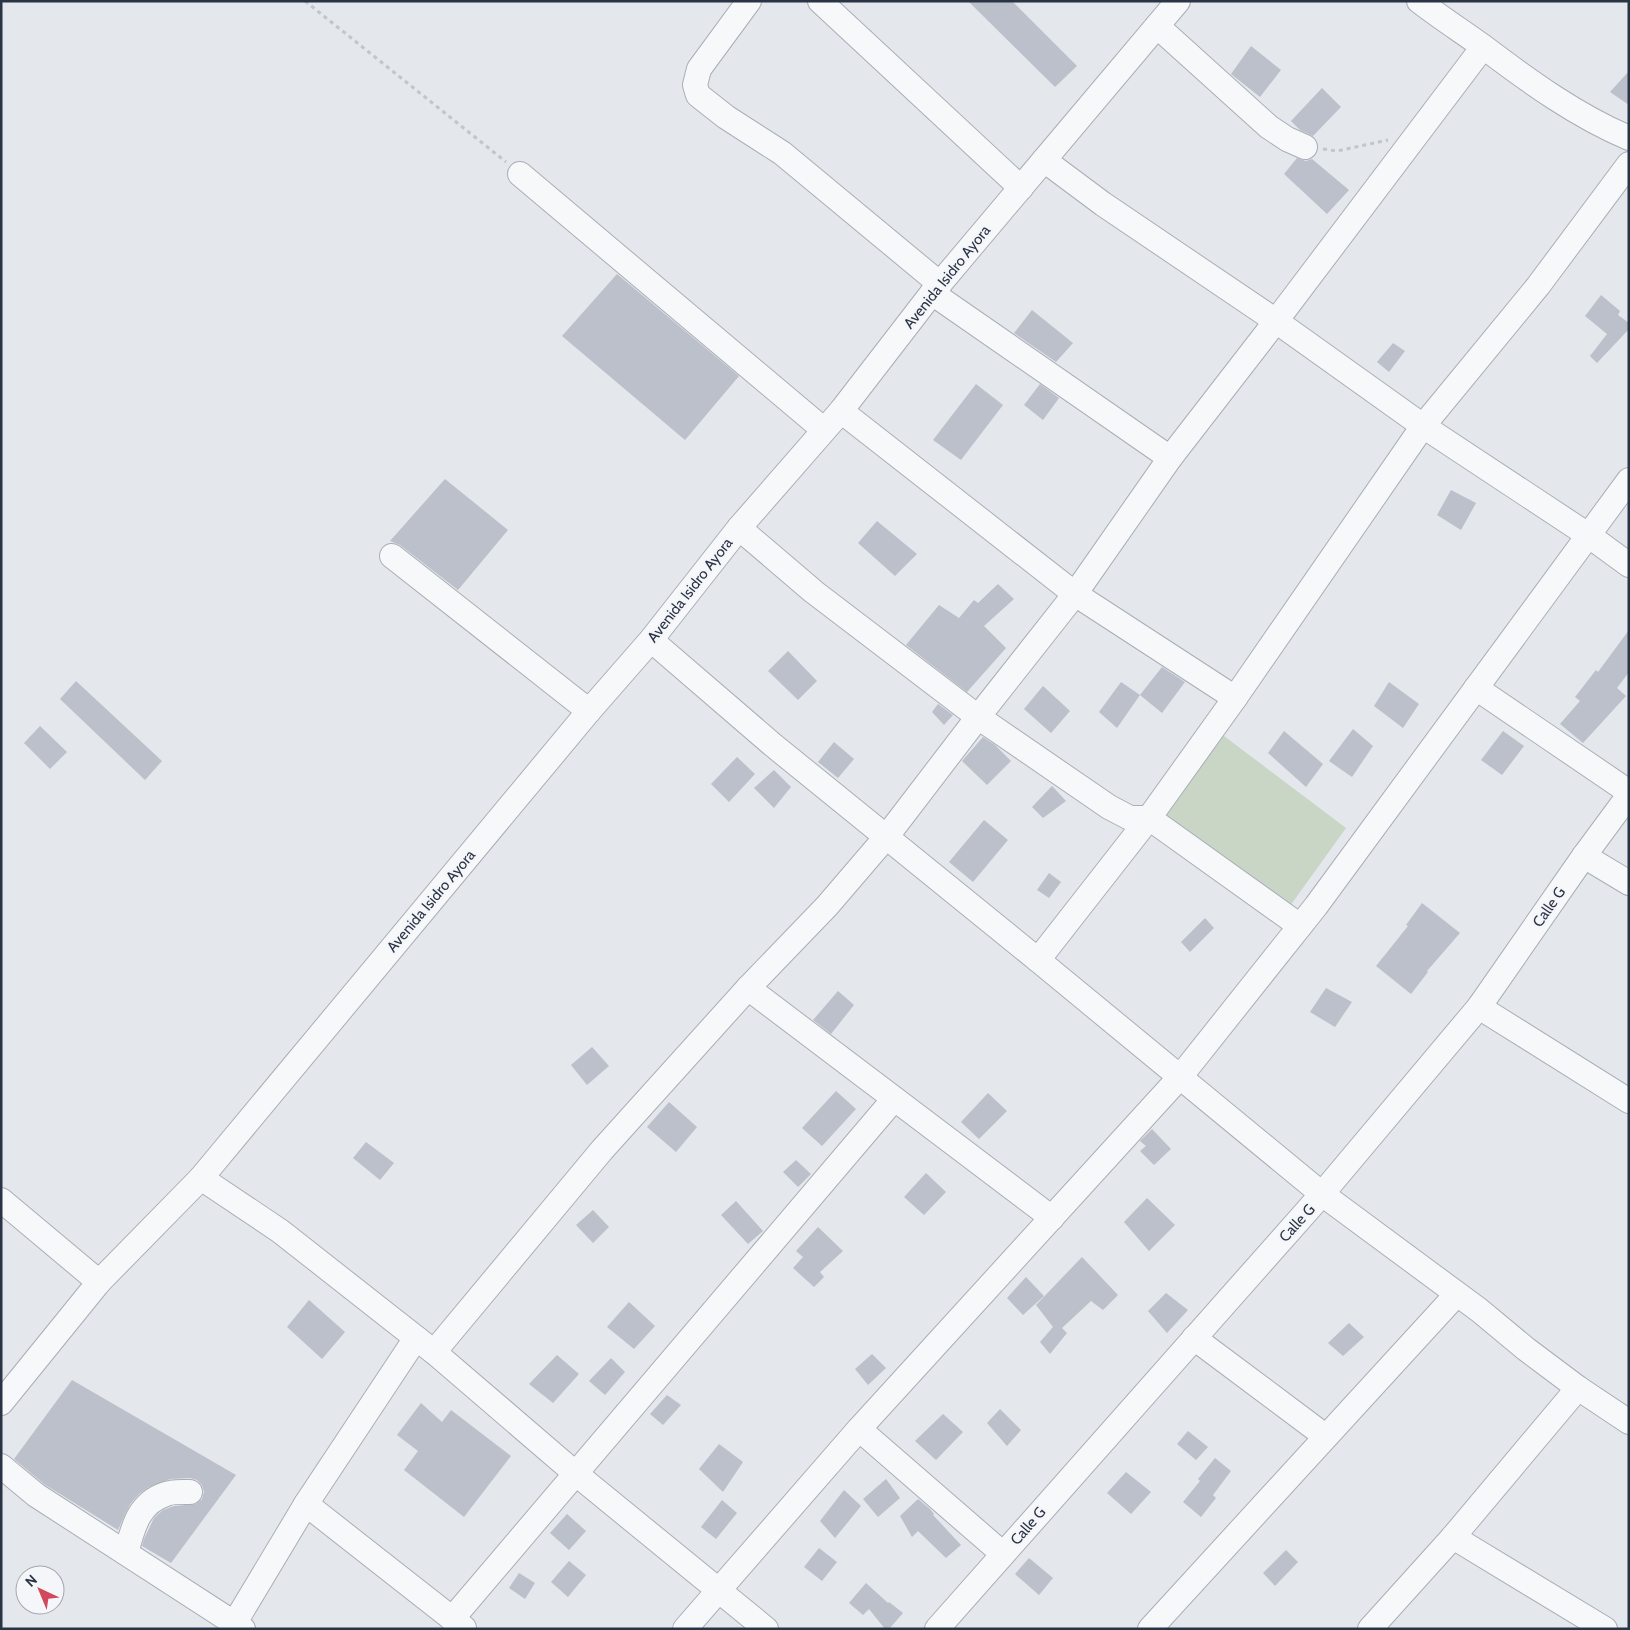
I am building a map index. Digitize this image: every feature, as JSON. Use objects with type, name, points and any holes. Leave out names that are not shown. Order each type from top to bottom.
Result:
[{"type":"street","points":[[749,1],[699,69],[694,85],[698,95],[726,117],[782,153],[936,288],[1170,458]]},
{"type":"street","points":[[820,1],[1020,188]]},
{"type":"street","name":"Avenida Isidro Ayora","points":[[4,1394],[99,1282],[201,1178],[589,711],[651,640],[739,528],[841,411],[936,288],[1178,1]]},
{"type":"street","points":[[1419,1],[1554,98],[1590,119],[1629,138]]},
{"type":"street","points":[[1157,26],[1269,126],[1287,139],[1305,147]]},
{"type":"street","points":[[1,1466],[36,1495],[236,1627],[306,1504],[425,1345],[748,988],[828,906],[887,836],[1075,594],[1170,458],[1483,47]]},
{"type":"street","points":[[1044,160],[1104,204],[1276,321],[1423,426],[1588,535],[1629,565]]},
{"type":"street","points":[[1038,960],[1149,818],[1235,698],[1423,426],[1538,286],[1629,164]]},
{"type":"street","points":[[520,174],[824,430]]},
{"type":"street","points":[[841,411],[1075,594],[1235,698]]},
{"type":"street","points":[[685,1629],[858,1429],[1180,1077],[1300,926],[1629,480]]},
{"type":"street","points":[[739,528],[814,592],[978,717],[1109,807],[1130,818],[1149,818],[1300,926]]},
{"type":"street","points":[[392,556],[589,711]]},
{"type":"street","points":[[651,640],[773,745],[887,836],[1322,1194],[1479,1310],[1526,1349],[1578,1388],[1629,1422]]},
{"type":"street","points":[[1476,688],[1629,793]]},
{"type":"street","name":"Calle G","points":[[937,1629],[1322,1194],[1479,1008],[1629,793]]},
{"type":"street","points":[[1584,856],[1629,883]]},
{"type":"street","points":[[748,988],[1052,1218]]},
{"type":"street","points":[[1479,1008],[1629,1101]]},
{"type":"street","points":[[306,1504],[458,1624],[575,1473],[894,1098]]},
{"type":"street","points":[[201,1178],[280,1231],[425,1345],[575,1473],[766,1629]]},
{"type":"street","points":[[1,1200],[99,1282]]},
{"type":"street","points":[[1150,1629],[1456,1294]]},
{"type":"street","points":[[1194,1338],[1325,1436]]},
{"type":"street","points":[[1370,1629],[1453,1537],[1578,1388]]},
{"type":"street","points":[[858,1429],[1004,1554]]},
{"type":"street","points":[[126,1554],[134,1523],[148,1504],[166,1493],[190,1492]]},
{"type":"street","points":[[1453,1537],[1591,1625]]},
{"type":"path","points":[[305,1],[520,174]]},
{"type":"path","points":[[1305,147],[1337,151],[1394,138]]},
{"type":"green space","points":[[1220,733],[1346,828],[1285,913],[1157,814]]},
{"type":"building","points":[[968,1],[1012,1],[1077,66],[1055,87]]},
{"type":"building","points":[[1251,46],[1281,70],[1260,97],[1231,74]]},
{"type":"building","points":[[1629,71],[1629,105],[1610,92]]},
{"type":"building","points":[[1322,88],[1341,107],[1313,136],[1300,130],[1291,121]]},
{"type":"building","points":[[1297,158],[1306,161],[1312,159],[1349,190],[1327,214],[1284,174]]},
{"type":"building","points":[[617,274],[739,376],[685,440],[562,336]]},
{"type":"building","points":[[1601,295],[1620,311],[1618,315],[1629,323],[1629,329],[1597,363],[1590,356],[1607,334],[1585,316]]},
{"type":"building","points":[[1032,310],[1073,343],[1056,362],[1014,333]]},
{"type":"building","points":[[1393,343],[1405,351],[1389,372],[1377,362]]},
{"type":"building","points":[[976,384],[1003,405],[961,460],[933,440]]},
{"type":"building","points":[[1040,384],[1059,398],[1043,420],[1024,405]]},
{"type":"building","points":[[445,479],[508,530],[458,590],[400,545],[390,541]]},
{"type":"building","points":[[1451,490],[1476,503],[1461,530],[1437,515]]},
{"type":"building","points":[[877,521],[917,554],[895,576],[858,543]]},
{"type":"building","points":[[998,584],[1014,599],[984,626],[1006,648],[967,692],[906,645],[939,605],[959,618],[974,600],[978,603]]},
{"type":"building","points":[[1629,630],[1629,672],[1617,688],[1626,696],[1583,743],[1560,724],[1580,701],[1575,697],[1596,670],[1598,672]]},
{"type":"building","points":[[788,651],[817,681],[798,700],[768,671]]},
{"type":"building","points":[[1162,667],[1185,682],[1162,713],[1140,695]]},
{"type":"building","points":[[76,681],[162,761],[145,780],[60,699]]},
{"type":"building","points":[[1121,682],[1140,695],[1117,728],[1099,712]]},
{"type":"building","points":[[1389,682],[1419,704],[1403,728],[1374,706]]},
{"type":"building","points":[[1043,686],[1070,711],[1051,733],[1024,709]]},
{"type":"building","points":[[938,704],[953,715],[944,725],[932,712]]},
{"type":"building","points":[[40,726],[67,752],[50,769],[24,743]]},
{"type":"building","points":[[1353,729],[1373,746],[1352,777],[1329,761]]},
{"type":"building","points":[[1284,731],[1323,764],[1306,787],[1268,753]]},
{"type":"building","points":[[1503,731],[1524,746],[1502,775],[1481,760]]},
{"type":"building","points":[[983,737],[995,745],[1011,761],[987,785],[962,761]]},
{"type":"building","points":[[834,742],[854,759],[838,778],[818,762]]},
{"type":"building","points":[[737,757],[755,774],[729,802],[711,784]]},
{"type":"building","points":[[774,770],[791,787],[774,808],[754,788]]},
{"type":"building","points":[[1052,786],[1066,801],[1043,818],[1032,807]]},
{"type":"building","points":[[984,820],[1008,840],[973,882],[949,862]]},
{"type":"building","points":[[1049,873],[1061,882],[1049,898],[1037,890]]},
{"type":"building","points":[[1422,903],[1460,933],[1427,971],[1411,994],[1376,966],[1408,926],[1406,925]]},
{"type":"building","points":[[1205,918],[1214,928],[1190,952],[1181,942]]},
{"type":"building","points":[[1326,988],[1352,1002],[1335,1027],[1310,1012]]},
{"type":"building","points":[[838,991],[854,1005],[831,1034],[813,1020]]},
{"type":"building","points":[[592,1047],[609,1066],[587,1085],[571,1065]]},
{"type":"building","points":[[836,1091],[856,1109],[822,1146],[802,1128]]},
{"type":"building","points":[[988,1093],[1007,1111],[979,1139],[961,1122]]},
{"type":"building","points":[[669,1102],[697,1127],[676,1152],[647,1127]]},
{"type":"building","points":[[1152,1129],[1171,1149],[1154,1165],[1140,1151],[1146,1146],[1140,1141]]},
{"type":"building","points":[[366,1142],[394,1163],[380,1180],[353,1158]]},
{"type":"building","points":[[796,1160],[811,1174],[798,1187],[783,1172]]},
{"type":"building","points":[[926,1173],[946,1192],[924,1215],[904,1197]]},
{"type":"building","points":[[1147,1198],[1175,1225],[1149,1251],[1124,1222]]},
{"type":"building","points":[[736,1201],[763,1231],[748,1244],[721,1215]]},
{"type":"building","points":[[593,1210],[609,1227],[593,1243],[576,1225]]},
{"type":"building","points":[[818,1227],[843,1251],[820,1272],[824,1277],[814,1287],[793,1268],[803,1257],[796,1251]]},
{"type":"building","points":[[1082,1257],[1118,1295],[1103,1310],[1091,1301],[1062,1328],[1067,1333],[1050,1354],[1040,1342],[1053,1327],[1036,1305]]},
{"type":"building","points":[[1026,1277],[1044,1296],[1023,1315],[1007,1298]]},
{"type":"building","points":[[1166,1293],[1188,1310],[1167,1333],[1148,1311]]},
{"type":"building","points":[[309,1300],[345,1332],[322,1359],[287,1327]]},
{"type":"building","points":[[629,1302],[655,1326],[634,1349],[607,1327]]},
{"type":"building","points":[[1349,1323],[1364,1337],[1343,1356],[1328,1343]]},
{"type":"building","points":[[872,1354],[886,1368],[868,1385],[855,1369]]},
{"type":"building","points":[[557,1355],[579,1374],[553,1403],[529,1384]]},
{"type":"building","points":[[611,1358],[625,1372],[605,1395],[589,1381]]},
{"type":"building","points":[[72,1380],[236,1475],[171,1563],[142,1546],[144,1539],[154,1518],[163,1510],[174,1506],[196,1504],[202,1499],[204,1492],[202,1485],[197,1480],[190,1478],[170,1479],[149,1487],[131,1503],[118,1530],[44,1484],[14,1459]]},
{"type":"building","points":[[667,1395],[681,1405],[663,1425],[650,1414]]},
{"type":"building","points":[[421,1403],[442,1422],[451,1410],[511,1456],[464,1517],[404,1470],[418,1451],[397,1435]]},
{"type":"building","points":[[1000,1409],[1021,1430],[1007,1446],[987,1423]]},
{"type":"building","points":[[943,1414],[963,1432],[936,1460],[915,1441]]},
{"type":"building","points":[[1188,1431],[1208,1447],[1196,1460],[1177,1444]]},
{"type":"building","points":[[719,1444],[743,1462],[723,1492],[699,1469]]},
{"type":"building","points":[[1215,1458],[1231,1471],[1213,1495],[1216,1498],[1201,1517],[1183,1502]]},
{"type":"building","points":[[1126,1472],[1151,1492],[1131,1514],[1107,1493]]},
{"type":"building","points":[[886,1479],[900,1498],[878,1517],[863,1499]]},
{"type":"building","points":[[844,1490],[861,1506],[835,1538],[820,1521]]},
{"type":"building","points":[[918,1499],[930,1509],[933,1515],[961,1545],[946,1558],[918,1531],[912,1537],[900,1516]]},
{"type":"building","points":[[722,1500],[737,1513],[716,1539],[701,1527]]},
{"type":"building","points":[[567,1514],[586,1531],[569,1550],[550,1533]]},
{"type":"building","points":[[819,1548],[837,1562],[822,1581],[804,1567]]},
{"type":"building","points":[[1286,1550],[1298,1562],[1275,1586],[1263,1573]]},
{"type":"building","points":[[1029,1558],[1053,1578],[1039,1595],[1015,1574]]},
{"type":"building","points":[[569,1561],[586,1575],[568,1597],[551,1582]]},
{"type":"building","points":[[519,1573],[535,1583],[525,1599],[509,1588]]},
{"type":"building","points":[[866,1583],[888,1603],[903,1613],[889,1629],[885,1629],[869,1609],[863,1615],[849,1603]]}]
